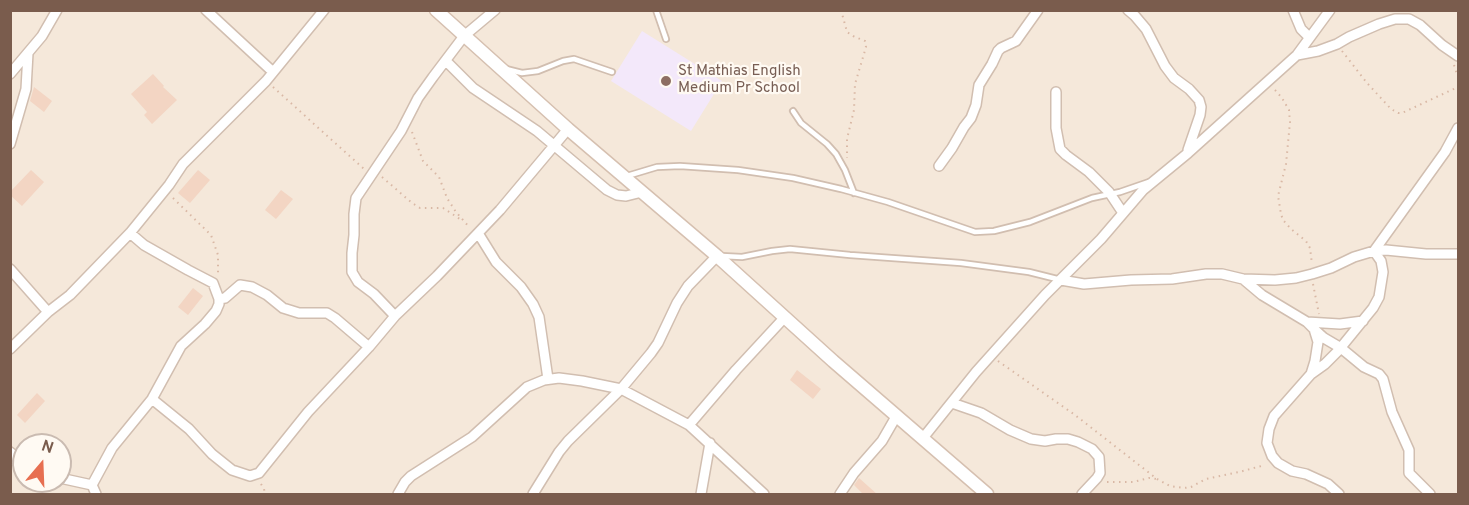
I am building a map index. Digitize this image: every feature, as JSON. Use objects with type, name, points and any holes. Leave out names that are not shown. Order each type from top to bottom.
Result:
[{"type":"main road","points":[[436,10],[568,129],[717,256],[987,495]]},
{"type":"street","points":[[10,74],[42,36],[57,10]]},
{"type":"street","points":[[206,10],[273,72]]},
{"type":"street","points":[[10,349],[48,312],[70,295],[130,232],[183,164],[266,81],[324,10]]},
{"type":"street","points":[[395,316],[374,294],[358,282],[352,272],[355,203],[358,194],[401,131],[418,98],[464,36],[495,10]]},
{"type":"street","points":[[939,166],[970,118],[976,105],[980,85],[998,51],[1016,41],[1038,10]]},
{"type":"street","points":[[1128,10],[1146,29],[1165,66],[1174,78],[1199,100],[1200,115],[1188,153]]},
{"type":"street","points":[[1293,10],[1301,29],[1310,37]]},
{"type":"street","points":[[923,438],[990,356],[1143,190],[1188,153],[1297,55],[1330,10]]},
{"type":"street","points":[[1398,10],[1458,56]]},
{"type":"street","points":[[1297,55],[1337,44],[1379,24],[1395,19],[1408,19]]},
{"type":"street","points":[[10,144],[26,89],[28,53]]},
{"type":"street","points":[[446,61],[473,88],[537,131],[607,190],[626,196],[642,192]]},
{"type":"street","points":[[1056,92],[1056,128],[1060,149],[1089,172],[1110,193],[1123,213]]},
{"type":"street","points":[[1374,251],[1445,152],[1458,128]]},
{"type":"street","points":[[152,399],[189,429],[212,454],[232,470],[250,476],[259,472],[308,412],[395,316],[500,210],[568,129]]},
{"type":"street","points":[[72,482],[94,490],[112,448],[152,399],[181,346],[216,311],[218,297],[213,282],[144,245],[130,232]]},
{"type":"street","points":[[478,233],[496,262],[521,287],[533,304],[542,331],[548,379]]},
{"type":"street","points":[[1340,495],[1325,482],[1292,471],[1278,463],[1272,456],[1267,443],[1274,416],[1311,374],[1341,348],[1373,308],[1379,297],[1382,283],[1381,261],[1374,251]]},
{"type":"street","points":[[1061,280],[1084,284],[1172,279],[1222,273],[1244,279],[1275,280],[1312,274],[1374,251],[1458,254]]},
{"type":"street","points":[[533,495],[568,441],[621,389],[658,343],[676,303],[688,286],[717,256]]},
{"type":"street","points":[[10,269],[48,312]]},
{"type":"street","points":[[1244,279],[1262,295],[1317,326],[1363,321]]},
{"type":"street","points":[[218,297],[225,298],[240,285],[252,287],[267,295],[283,309],[299,313],[327,314],[335,318],[369,347]]},
{"type":"street","points":[[689,425],[785,317]]},
{"type":"street","points":[[1317,326],[1324,338],[1383,379],[1392,412],[1409,450],[1409,473],[1430,495]]},
{"type":"street","points":[[1311,374],[1318,342],[1317,326]]},
{"type":"street","points":[[398,495],[411,476],[472,437],[527,387],[544,380],[559,378],[621,389],[689,425],[764,495]]},
{"type":"street","points":[[952,403],[981,413],[1031,439],[1068,440],[1092,449],[1099,457],[1100,473],[1082,495]]},
{"type":"street","points":[[840,495],[854,472],[882,441],[897,416]]},
{"type":"street","points":[[700,495],[710,443]]},
{"type":"lane","points":[[656,10],[666,39]]},
{"type":"lane","points":[[499,67],[522,73],[538,72],[574,58],[612,72]]},
{"type":"lane","points":[[793,111],[801,123],[836,154],[846,170],[854,193]]},
{"type":"lane","points":[[625,177],[657,167],[680,166],[738,170],[793,178],[888,202],[975,232],[994,231],[1030,222],[1092,198],[1120,192],[1157,179]]},
{"type":"lane","points":[[717,256],[742,257],[790,249],[961,263],[1021,271],[1061,280]]},
{"type":"path","points":[[841,10],[847,32],[865,41],[866,47],[855,84],[854,110],[847,139],[846,170]]},
{"type":"path","points":[[1337,44],[1367,83],[1391,109],[1398,113],[1458,87]]},
{"type":"path","points":[[266,81],[372,173],[411,203],[420,208],[443,208],[478,233]]},
{"type":"path","points":[[1267,81],[1289,110],[1286,164],[1278,196],[1283,220],[1306,241],[1311,251],[1317,326]]},
{"type":"path","points":[[408,117],[423,161],[439,177],[447,198],[465,222]]},
{"type":"path","points":[[164,190],[211,235],[218,255],[218,297]]},
{"type":"path","points":[[990,356],[1075,415],[1157,479],[1170,486],[1191,487],[1206,479],[1278,463]]},
{"type":"path","points":[[1092,484],[1157,479]]},
{"type":"shaded area","points":[[10,11],[1458,11],[1458,494],[11,494]]},
{"type":"shaded area","name":"St Mathias English Medium Pr School","points":[[642,31],[722,81],[691,131],[611,81]]},
{"type":"building","points":[[153,74],[177,100],[152,124],[144,115],[147,112],[131,94]]},
{"type":"building","points":[[34,87],[52,101],[44,112],[30,101]]},
{"type":"building","points":[[31,170],[44,182],[22,206],[10,195],[10,192]]},
{"type":"building","points":[[198,170],[210,180],[190,203],[178,193]]},
{"type":"building","points":[[281,190],[293,199],[276,219],[265,210]]},
{"type":"building","points":[[193,288],[203,296],[188,315],[178,307]]},
{"type":"building","points":[[797,370],[821,389],[813,399],[790,380]]},
{"type":"building","points":[[37,393],[45,401],[25,423],[17,415]]},
{"type":"building","points":[[859,478],[878,495],[864,495],[854,485]]},
{"type":"place","name":"St Mathias English Medium Pr School","points":[[666,81]]}]
